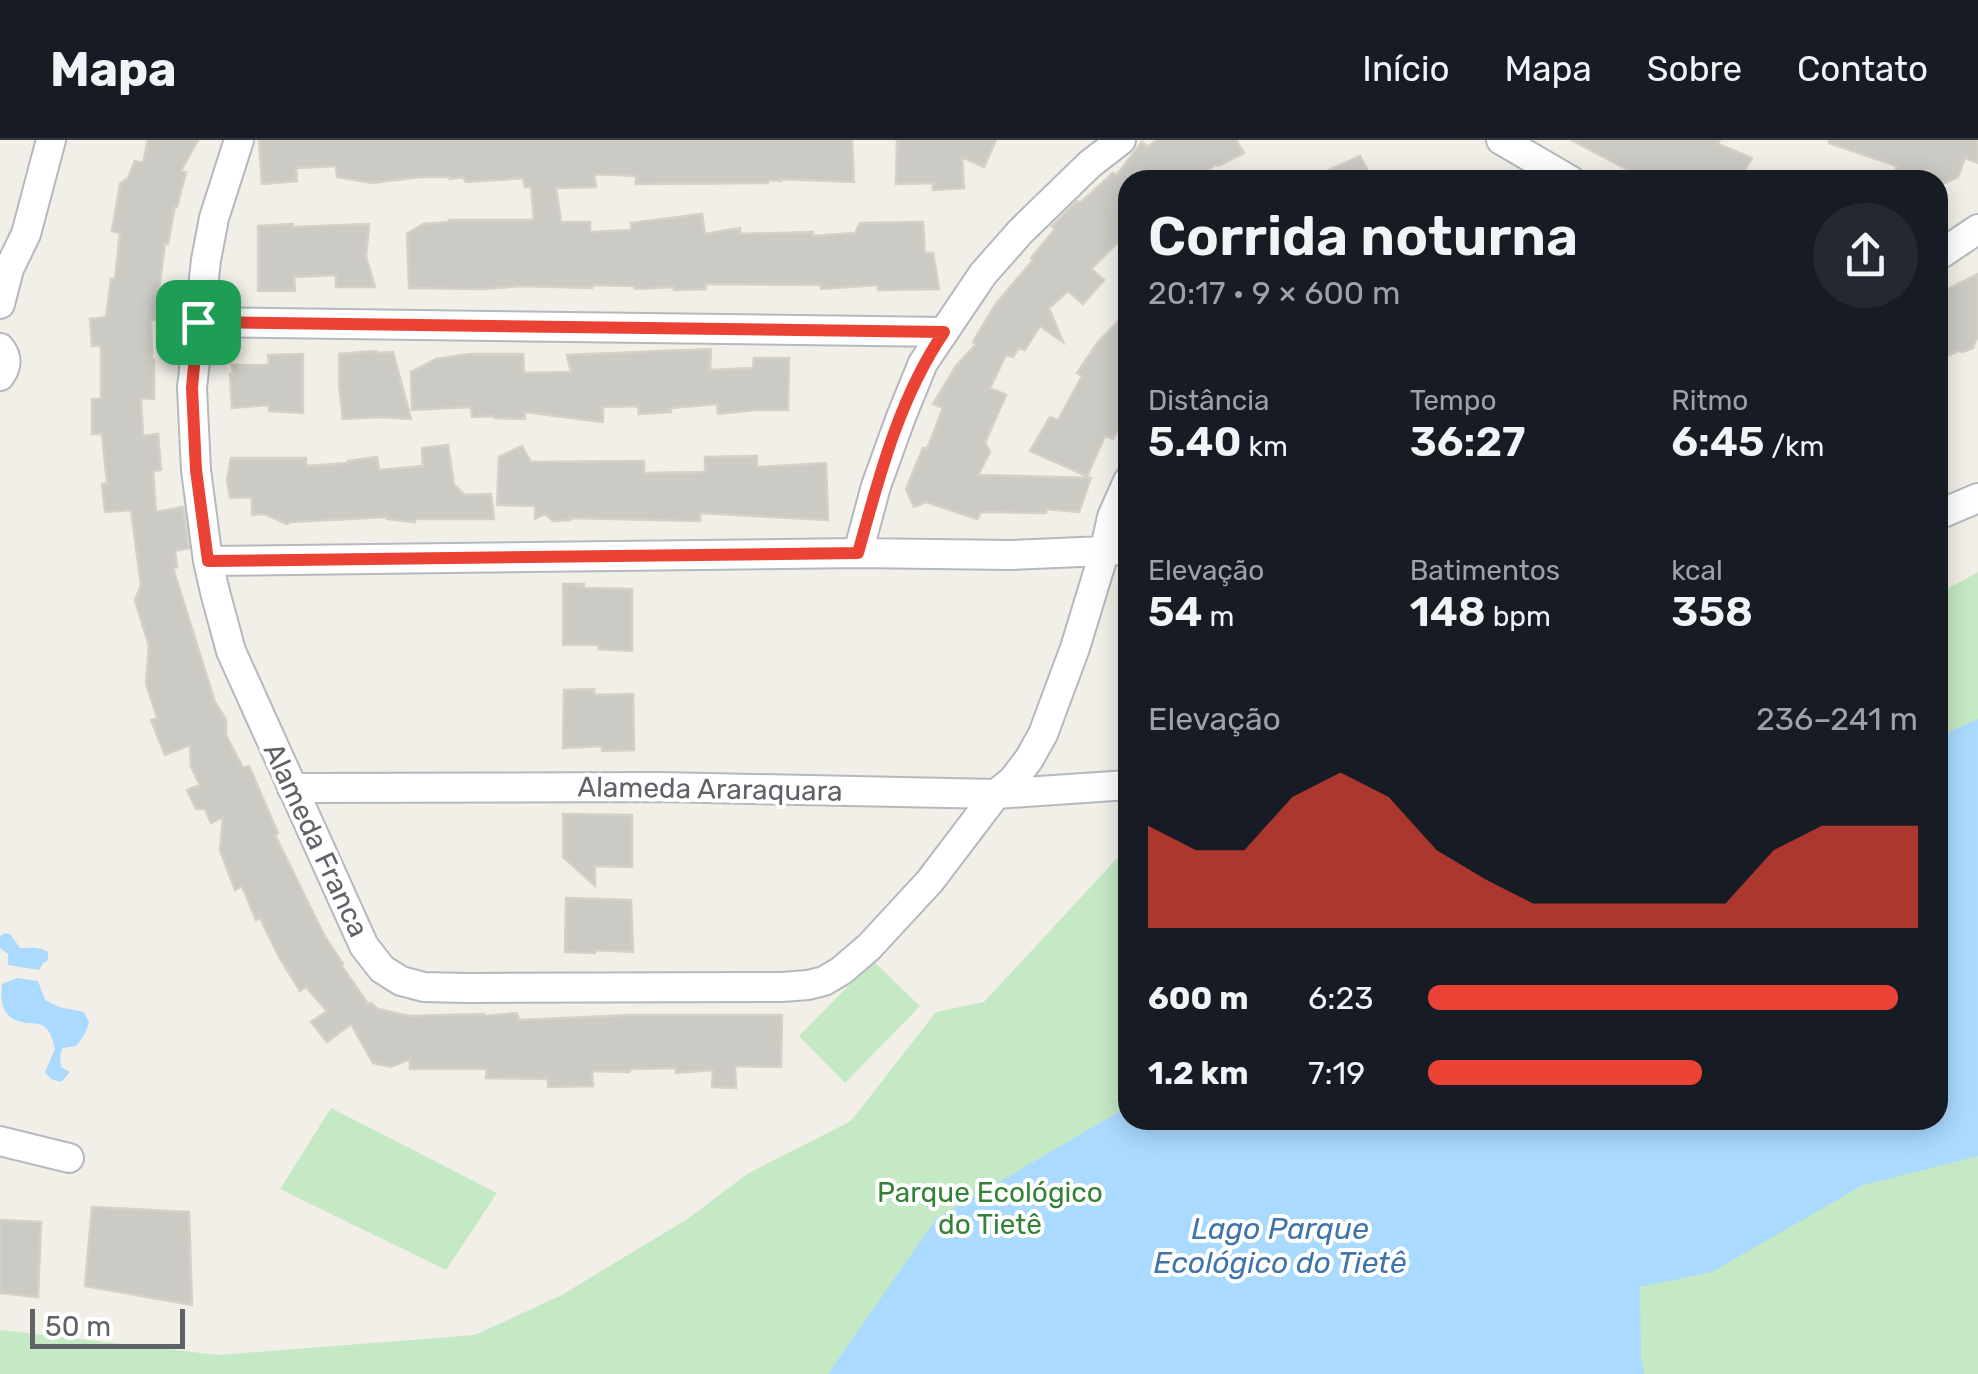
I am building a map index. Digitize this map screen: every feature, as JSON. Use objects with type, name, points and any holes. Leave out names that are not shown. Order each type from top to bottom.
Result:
[{"type":"street","points":[[0,304],[4,260],[26,234],[50,140]]},
{"type":"street","name":"Alameda Franca","points":[[239,140],[214,218],[192,388],[196,470],[208,561],[231,651],[364,946],[382,968],[402,981],[424,987],[467,988],[782,987],[808,985],[842,972],[930,881],[996,794],[1029,759],[1043,734],[1116,552],[1112,517],[1118,504]]},
{"type":"street","points":[[858,553],[876,486],[923,362],[983,274],[1021,231],[1092,152],[1121,140]]},
{"type":"street","points":[[1501,140],[1542,170]]},
{"type":"street","points":[[1948,249],[1978,229]]},
{"type":"street","points":[[198,322],[944,332]]},
{"type":"street","points":[[0,348],[6,365],[0,376]]},
{"type":"street","points":[[1948,511],[1978,498]]},
{"type":"street","points":[[208,561],[1116,552]]},
{"type":"street","name":"Alameda Araraquara","points":[[292,788],[660,786],[996,794],[1118,786]]},
{"type":"street","points":[[0,1140],[69,1158]]},
{"type":"green space","name":"Parque Ecológico do Tietê","points":[[1978,572],[1978,1374],[0,1374],[0,1330],[219,1355],[475,1335],[560,1296],[689,1218],[747,1174],[851,1121],[936,1012],[984,1002],[1118,857],[1118,1130],[1948,1130],[1948,588]]},
{"type":"green space","points":[[873,961],[920,1006],[845,1083],[799,1036]]},
{"type":"green space","points":[[331,1108],[497,1193],[446,1270],[280,1189]]},
{"type":"water","name":"Lago Parque Ecológico do Tietê","points":[[1978,719],[1978,1156],[1863,1185],[1712,1272],[1640,1287],[1644,1374],[828,1374],[936,1219],[1118,1112],[1118,1130],[1948,1130],[1948,732]]},
{"type":"water","points":[[5,933],[20,948],[48,952],[48,960],[39,970],[8,965],[8,954],[0,948],[0,936]]},
{"type":"water","points":[[17,978],[38,981],[45,1000],[84,1012],[89,1022],[76,1046],[63,1048],[61,1067],[70,1072],[61,1082],[45,1072],[55,1049],[47,1029],[15,1020],[4,1008],[2,984]]},
{"type":"building","points":[[148,140],[198,140],[181,171],[186,172],[168,244],[165,243],[155,320],[151,320],[154,399],[141,398],[143,436],[158,434],[161,470],[153,471],[156,512],[183,507],[189,548],[175,551],[177,567],[173,568],[215,702],[226,720],[226,735],[243,768],[249,766],[278,833],[275,835],[341,965],[368,1004],[409,1016],[517,1013],[519,1020],[782,1015],[781,1067],[735,1066],[736,1088],[712,1087],[713,1070],[676,1073],[676,1068],[592,1071],[593,1086],[548,1087],[548,1079],[486,1078],[487,1069],[410,1069],[410,1059],[391,1067],[373,1063],[351,1024],[327,1042],[311,1022],[327,1011],[306,987],[300,991],[260,918],[256,920],[242,886],[235,890],[220,850],[223,817],[211,823],[205,809],[196,809],[187,790],[200,785],[191,767],[190,745],[165,755],[151,720],[157,718],[146,683],[149,646],[135,600],[141,585],[131,510],[105,512],[102,484],[107,483],[102,434],[92,434],[92,399],[101,399],[101,346],[92,346],[90,319],[106,317],[120,233],[112,231],[120,184],[128,178],[135,161],[143,163]]},
{"type":"building","points":[[259,140],[852,140],[854,182],[781,179],[768,183],[636,184],[636,176],[594,174],[596,187],[556,188],[561,222],[590,222],[590,232],[631,230],[631,223],[702,214],[705,234],[740,228],[740,234],[813,232],[813,236],[855,233],[860,223],[923,222],[925,253],[933,253],[939,289],[705,284],[706,289],[674,290],[592,285],[409,288],[407,234],[423,224],[449,220],[534,220],[531,187],[525,187],[523,178],[466,182],[463,177],[420,177],[372,183],[337,177],[336,166],[296,168],[297,181],[262,184]]},
{"type":"building","points":[[897,140],[996,140],[984,167],[962,157],[964,188],[933,190],[933,183],[896,184]]},
{"type":"building","points":[[1157,140],[1236,140],[1244,153],[1208,170],[1121,170],[1142,142],[1147,147]]},
{"type":"building","points":[[1571,140],[1720,140],[1718,144],[1752,158],[1745,170],[1628,170]]},
{"type":"building","points":[[1978,140],[1978,163],[1965,158],[1958,177],[1948,181],[1948,170],[1896,170],[1897,166],[1829,143]]},
{"type":"building","points":[[1360,156],[1368,170],[1329,170]]},
{"type":"building","points":[[1113,173],[1118,173],[1118,242],[1091,269],[1104,280],[1083,304],[1068,291],[1049,308],[1063,342],[1040,326],[1025,350],[1019,348],[1013,357],[1006,355],[990,388],[1006,395],[985,443],[990,452],[978,475],[1091,478],[1079,512],[981,512],[977,519],[926,502],[914,507],[906,489],[943,408],[933,404],[956,366],[976,344],[973,342],[995,305],[1055,229],[1052,226],[1077,201],[1080,203]]},
{"type":"building","points":[[369,224],[366,257],[375,287],[336,287],[336,275],[294,277],[295,291],[258,291],[258,226]]},
{"type":"building","points":[[1978,274],[1978,335],[1973,348],[1948,356],[1948,289]]},
{"type":"building","points":[[1118,321],[1118,428],[1113,439],[1105,436],[1087,476],[1030,451],[1050,417],[1058,420],[1082,376],[1077,373]]},
{"type":"building","points":[[711,349],[710,370],[753,368],[754,358],[789,358],[788,410],[718,414],[717,404],[639,414],[638,406],[603,407],[603,422],[525,412],[525,419],[472,417],[471,407],[412,410],[411,372],[436,359],[470,354],[523,354],[524,373],[571,372],[567,355]]},
{"type":"building","points":[[393,352],[411,419],[343,419],[339,354]]},
{"type":"building","points":[[303,354],[303,413],[269,411],[269,405],[232,408],[232,365],[269,365],[268,355]]},
{"type":"building","points":[[448,445],[454,485],[465,495],[491,494],[494,519],[415,522],[387,517],[287,524],[265,514],[252,515],[252,497],[230,498],[227,480],[231,458],[306,458],[306,466],[377,457],[379,470],[423,466],[422,448]]},
{"type":"building","points":[[522,446],[531,462],[644,461],[644,473],[705,472],[705,457],[757,456],[757,467],[826,463],[828,520],[700,513],[700,521],[553,521],[545,514],[535,519],[535,506],[497,505],[499,457]]},
{"type":"building","points":[[563,584],[632,589],[632,651],[599,649],[599,645],[563,645]]},
{"type":"building","points":[[594,689],[594,695],[633,694],[634,750],[602,751],[602,746],[563,748],[564,690]]},
{"type":"building","points":[[563,814],[632,815],[632,867],[595,866],[595,886],[563,857]]},
{"type":"building","points":[[566,898],[631,900],[633,952],[565,952]]},
{"type":"building","points":[[92,1207],[189,1212],[192,1305],[85,1286]]},
{"type":"building","points":[[0,1220],[41,1222],[38,1297],[0,1293]]},
{"type":"route","points":[[198,322],[944,332],[923,362],[900,417],[858,553],[208,561],[196,470],[192,388],[198,322]]}]
